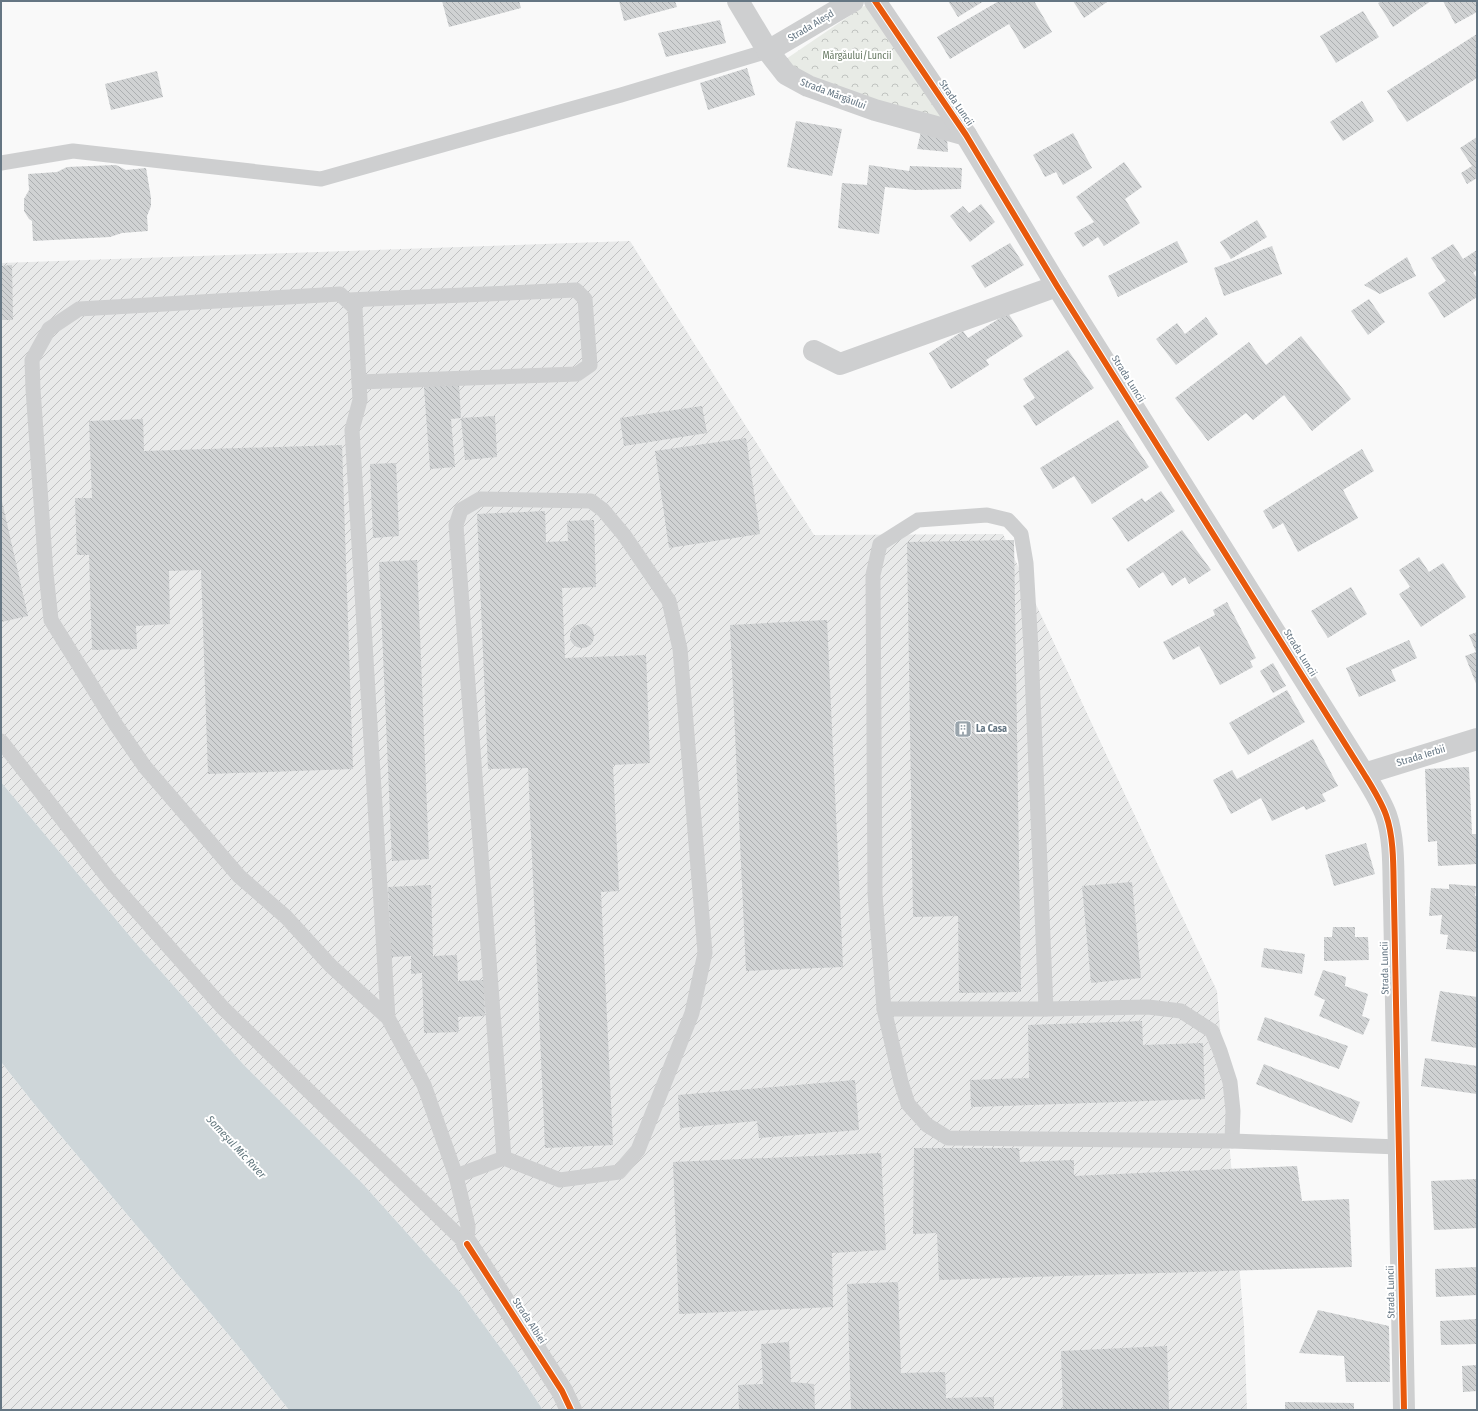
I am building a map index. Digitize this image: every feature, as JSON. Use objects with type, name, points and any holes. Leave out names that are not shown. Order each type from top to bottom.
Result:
[{"type":"street","name":"Strada Mărgăului","points":[[738,1],[768,51],[786,74],[808,86],[875,110],[966,135]]},
{"type":"street","name":"Strada Aleșd","points":[[768,51],[853,1]]},
{"type":"street","name":"Strada Luncii","points":[[874,1],[966,135],[1057,286],[1364,774],[1387,816],[1391,838],[1394,909],[1404,1410]]},
{"type":"street","points":[[814,351],[840,364],[1057,286]]},
{"type":"street","name":"Strada Ierbii","points":[[1364,774],[1477,739]]},
{"type":"street","name":"Strada Albiei","points":[[467,1244],[562,1391],[571,1410]]},
{"type":"lane","points":[[1,162],[73,151],[321,179],[613,98],[768,51]]},
{"type":"lane","points":[[348,300],[576,290],[585,299],[590,365],[578,374],[360,382]]},
{"type":"lane","points":[[388,1018],[352,430],[360,400],[355,308],[340,294],[79,308],[49,329],[32,360],[32,389],[50,620],[116,725],[146,767],[239,876],[286,917],[331,966],[388,1018],[424,1085],[456,1176],[468,1226],[467,1244]]},
{"type":"lane","points":[[456,1176],[504,1158],[560,1180],[619,1172],[638,1150],[692,1013],[705,953],[680,649],[669,601],[624,535],[603,510],[591,501],[480,499],[460,510],[456,525],[504,1158]]},
{"type":"lane","points":[[1046,1009],[1026,563],[1021,534],[1008,520],[987,515],[918,520],[880,544],[873,575],[875,894],[884,1009],[901,1082],[908,1104],[927,1124],[948,1138],[1232,1140],[1398,1147]]},
{"type":"lane","points":[[1,740],[112,883],[223,1008],[467,1244]]},
{"type":"lane","points":[[884,1009],[1046,1009],[1148,1007],[1181,1011],[1212,1032],[1220,1051],[1230,1082],[1233,1111],[1232,1140]]},
{"type":"shaded area","points":[[630,241],[814,535],[1003,534],[1217,991],[1244,1325],[1247,1410],[543,1410],[516,1369],[460,1292],[363,1184],[243,1064],[134,941],[1,782],[1,263]]},
{"type":"shaded area","points":[[1,1062],[39,1110],[239,1347],[289,1410],[1,1410]]},
{"type":"green space","name":"Mărgăului/Luncii","points":[[867,4],[945,120],[808,80],[786,59]]},
{"type":"water","name":"Someşul Mic River","points":[[1,782],[134,941],[243,1064],[363,1184],[460,1292],[516,1369],[543,1410],[289,1410],[239,1347],[39,1110],[1,1062]]},
{"type":"building","points":[[442,1],[519,1],[521,8],[449,27]]},
{"type":"building","points":[[619,1],[675,1],[677,7],[624,21]]},
{"type":"building","points":[[948,1],[984,1],[958,17]]},
{"type":"building","points":[[999,1],[1034,1],[1052,32],[1024,49],[1009,24],[950,59],[937,37]]},
{"type":"building","points":[[1073,1],[1106,1],[1107,2],[1084,18]]},
{"type":"building","points":[[1382,1],[1431,1],[1393,27],[1378,3]]},
{"type":"building","points":[[1443,1],[1477,1],[1477,12],[1455,24]]},
{"type":"building","points":[[1363,11],[1379,37],[1336,63],[1320,36]]},
{"type":"building","points":[[720,20],[726,43],[666,57],[658,33]]},
{"type":"building","points":[[1477,34],[1477,78],[1407,122],[1387,91]]},
{"type":"building","points":[[747,68],[755,95],[708,110],[700,83]]},
{"type":"building","points":[[157,71],[163,97],[111,110],[105,84]]},
{"type":"building","points":[[1362,101],[1374,121],[1343,141],[1330,122]]},
{"type":"building","points":[[796,121],[842,129],[832,176],[787,167]]},
{"type":"building","points":[[921,132],[947,137],[948,152],[917,149]]},
{"type":"building","points":[[1073,133],[1092,168],[1063,185],[1056,172],[1045,177],[1033,155]]},
{"type":"building","points":[[1477,137],[1477,178],[1467,184],[1461,173],[1472,166],[1460,148]]},
{"type":"building","points":[[1124,162],[1142,187],[1125,199],[1140,223],[1104,246],[1098,237],[1083,247],[1074,233],[1094,222],[1076,197]]},
{"type":"building","points":[[116,165],[126,170],[146,168],[151,198],[151,206],[147,216],[148,231],[122,233],[110,237],[33,241],[32,221],[24,211],[24,199],[29,190],[28,174],[57,172],[67,167]]},
{"type":"building","points":[[869,165],[909,171],[910,166],[962,168],[961,189],[915,190],[885,187],[879,234],[838,228],[842,183],[867,185]]},
{"type":"building","points":[[981,204],[995,222],[970,242],[950,216],[963,206],[969,213]]},
{"type":"building","points":[[1257,220],[1267,237],[1231,259],[1220,242]]},
{"type":"building","points":[[1177,241],[1188,262],[1118,297],[1108,276]]},
{"type":"building","points":[[1010,243],[1024,265],[985,288],[971,266]]},
{"type":"building","points":[[1453,244],[1463,259],[1477,250],[1477,270],[1473,273],[1477,278],[1477,297],[1444,318],[1428,293],[1446,281],[1431,258]]},
{"type":"building","points":[[1272,246],[1282,274],[1224,296],[1214,268]]},
{"type":"building","points":[[1407,257],[1416,276],[1380,294],[1364,285]]},
{"type":"building","points":[[12,265],[13,320],[1,320],[1,266]]},
{"type":"building","points":[[1369,299],[1385,322],[1368,335],[1351,311]]},
{"type":"building","points":[[1008,313],[1023,336],[986,360],[989,365],[951,389],[929,353],[963,331],[968,338]]},
{"type":"building","points":[[1206,317],[1218,334],[1176,365],[1156,339],[1177,323],[1185,334]]},
{"type":"building","points":[[1301,336],[1351,399],[1312,431],[1284,395],[1253,420],[1246,413],[1208,441],[1175,398],[1249,342],[1266,365]]},
{"type":"building","points":[[1068,350],[1094,388],[1036,426],[1023,406],[1035,398],[1023,379]]},
{"type":"building","points":[[459,384],[461,418],[451,419],[455,467],[430,469],[424,387]]},
{"type":"building","points":[[702,406],[707,433],[624,446],[620,418]]},
{"type":"building","points":[[495,416],[497,457],[465,460],[461,418]]},
{"type":"building","points":[[143,419],[144,451],[342,445],[353,769],[208,774],[201,570],[169,571],[170,624],[136,626],[137,649],[92,650],[89,555],[77,555],[75,498],[92,498],[89,421]]},
{"type":"building","points":[[1118,420],[1149,467],[1092,504],[1074,476],[1053,489],[1040,468]]},
{"type":"building","points":[[746,438],[760,534],[669,548],[655,451]]},
{"type":"building","points":[[1362,449],[1374,471],[1343,490],[1358,518],[1298,552],[1283,523],[1273,529],[1263,511]]},
{"type":"building","points":[[396,463],[399,536],[373,538],[370,464]]},
{"type":"building","points":[[1161,491],[1175,511],[1128,542],[1112,518],[1142,498],[1145,502]]},
{"type":"building","points":[[1,497],[28,616],[1,622]]},
{"type":"building","points":[[545,511],[546,542],[568,541],[567,521],[594,520],[596,587],[562,588],[565,658],[646,655],[650,763],[613,765],[619,891],[601,892],[613,1145],[545,1148],[528,768],[488,769],[477,514]]},
{"type":"building","points":[[1182,530],[1211,570],[1189,584],[1185,577],[1172,586],[1163,572],[1139,588],[1126,569]]},
{"type":"building","name":"La Casa","points":[[1014,540],[1021,992],[959,993],[958,916],[913,917],[907,542]]},
{"type":"building","points":[[1419,557],[1429,572],[1443,563],[1466,597],[1421,627],[1399,594],[1410,587],[1399,570]]},
{"type":"building","points":[[417,560],[429,859],[392,861],[379,562]]},
{"type":"building","points":[[1351,587],[1367,614],[1328,638],[1311,611]]},
{"type":"building","points":[[1227,602],[1256,658],[1250,661],[1253,667],[1220,685],[1199,646],[1173,660],[1163,642],[1215,615],[1213,610]]},
{"type":"building","points":[[827,620],[843,967],[746,971],[730,625]]},
{"type":"building","points":[[582,624],[590,628],[594,636],[590,644],[582,648],[574,644],[570,636],[574,628]]},
{"type":"building","points":[[1477,632],[1477,686],[1465,656],[1476,652],[1469,635]]},
{"type":"building","points":[[1409,640],[1417,658],[1391,670],[1396,681],[1359,697],[1346,668]]},
{"type":"building","points":[[1273,663],[1286,686],[1273,693],[1260,671]]},
{"type":"building","points":[[1287,690],[1305,722],[1248,755],[1229,723]]},
{"type":"building","points":[[1313,739],[1338,786],[1322,794],[1326,801],[1306,810],[1304,806],[1272,821],[1261,798],[1231,814],[1213,780],[1232,770],[1237,779]]},
{"type":"building","points":[[1469,767],[1472,834],[1477,834],[1477,864],[1438,866],[1437,841],[1428,842],[1425,769]]},
{"type":"building","points":[[1366,843],[1375,874],[1334,886],[1325,855]]},
{"type":"building","points":[[1132,882],[1141,978],[1091,983],[1082,886]]},
{"type":"building","points":[[1449,884],[1476,886],[1477,952],[1446,949],[1448,935],[1440,934],[1442,915],[1429,916],[1431,888],[1449,889]]},
{"type":"building","points":[[431,885],[433,956],[457,955],[458,981],[484,980],[485,1016],[458,1017],[459,1032],[424,1033],[422,973],[411,974],[411,956],[391,957],[388,887]]},
{"type":"building","points":[[1333,927],[1355,927],[1355,937],[1368,937],[1369,960],[1324,961],[1324,937],[1332,937]]},
{"type":"building","points":[[1264,948],[1305,954],[1302,974],[1261,967]]},
{"type":"building","points":[[1323,970],[1346,977],[1345,986],[1368,994],[1362,1016],[1370,1019],[1363,1035],[1319,1016],[1325,1000],[1314,995]]},
{"type":"building","points":[[1440,991],[1477,997],[1477,1048],[1431,1041]]},
{"type":"building","points":[[1265,1017],[1348,1046],[1339,1069],[1257,1040]]},
{"type":"building","points":[[1142,1021],[1143,1045],[1203,1043],[1205,1099],[971,1107],[970,1080],[1029,1078],[1028,1025]]},
{"type":"building","points":[[1425,1058],[1477,1066],[1477,1094],[1421,1086]]},
{"type":"building","points":[[1264,1064],[1360,1102],[1352,1123],[1256,1084]]},
{"type":"building","points":[[855,1080],[859,1130],[759,1138],[757,1121],[680,1128],[678,1095]]},
{"type":"building","points":[[914,1148],[1019,1148],[1020,1162],[1074,1160],[1074,1176],[1297,1166],[1302,1201],[1349,1199],[1352,1267],[939,1280],[937,1233],[913,1234]]},
{"type":"building","points":[[881,1153],[886,1250],[832,1253],[833,1307],[679,1314],[673,1162]]},
{"type":"building","points":[[1477,1179],[1477,1228],[1434,1230],[1431,1181]]},
{"type":"building","points":[[1477,1267],[1477,1295],[1436,1297],[1435,1269]]},
{"type":"building","points":[[898,1282],[901,1373],[945,1372],[946,1398],[994,1397],[994,1410],[851,1410],[847,1284]]},
{"type":"building","points":[[1318,1310],[1389,1326],[1390,1382],[1346,1382],[1344,1356],[1299,1353]]},
{"type":"building","points":[[1477,1319],[1477,1344],[1441,1345],[1440,1321]]},
{"type":"building","points":[[789,1342],[791,1382],[814,1384],[815,1410],[739,1410],[738,1385],[763,1384],[761,1344]]},
{"type":"building","points":[[1167,1346],[1169,1410],[1063,1410],[1061,1351]]},
{"type":"building","points":[[1477,1365],[1477,1391],[1463,1392],[1462,1366]]},
{"type":"building","points":[[1285,1402],[1354,1403],[1354,1410],[1285,1410]]},
{"type":"cycle path","points":[[875,1],[966,135],[1057,286],[1364,774],[1379,799],[1386,815],[1391,835],[1393,869],[1404,1410]]},
{"type":"cycle path","points":[[467,1244],[562,1391],[571,1410]]},
{"type":"place","name":"La Casa","points":[[963,729]]}]
